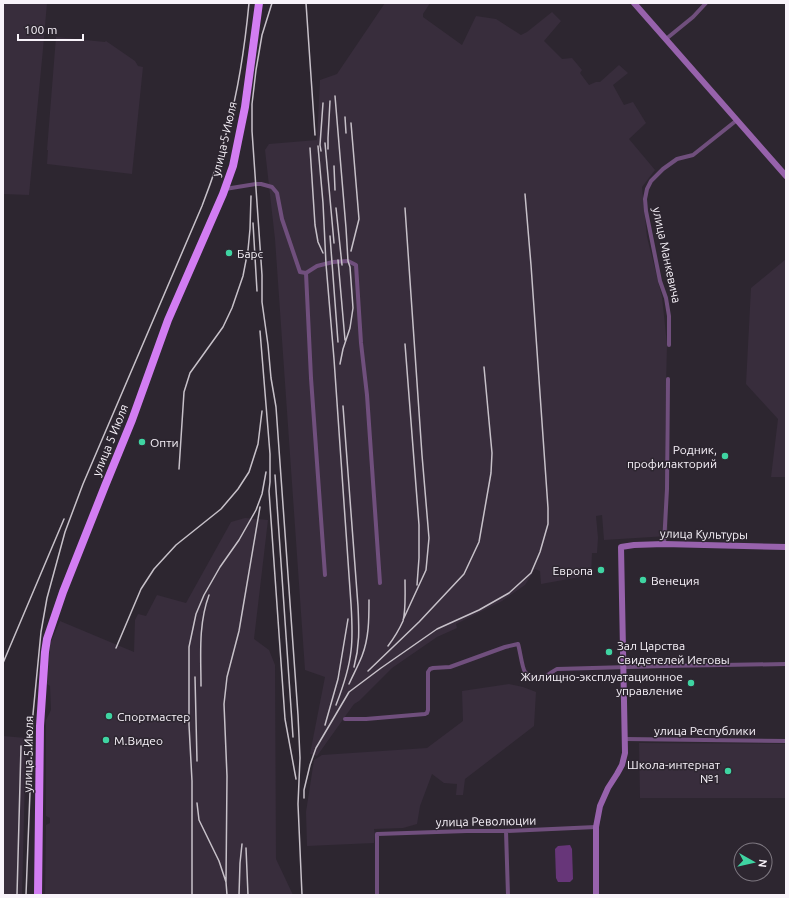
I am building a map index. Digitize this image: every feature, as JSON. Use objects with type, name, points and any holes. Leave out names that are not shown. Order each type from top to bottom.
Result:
[{"type":"highway","name":"улица 5 Июля","points":[[38,895],[40,726],[47,639],[63,592],[104,486],[132,420],[168,320],[233,166],[245,107],[259,3]]},
{"type":"street","points":[[634,3],[786,176]]},
{"type":"street","points":[[666,39],[693,18],[706,3]]},
{"type":"street","name":"улица Манкевича","points":[[669,345],[669,316],[666,298],[660,281],[646,211],[645,199],[647,189],[651,181],[663,169],[677,159],[693,155],[737,120]]},
{"type":"street","points":[[224,189],[256,184],[272,187],[277,193],[282,219],[300,272],[306,272],[317,266],[333,262],[348,261],[356,265],[361,343],[368,403],[380,583]]},
{"type":"street","points":[[306,272],[311,378],[325,575]]},
{"type":"street","points":[[664,544],[667,481],[668,379]]},
{"type":"street","name":"улица Культуры","points":[[624,667],[621,547],[634,544],[664,544],[786,547]]},
{"type":"street","points":[[344,719],[366,719],[425,714],[428,710],[428,672],[430,669],[450,667],[504,647],[518,644],[525,672],[529,676],[539,678],[546,676],[557,669],[786,664]]},
{"type":"street","points":[[596,895],[596,827],[600,806],[608,788],[618,774],[622,765],[624,753],[624,667]]},
{"type":"street","name":"улица Республики","points":[[625,739],[786,740]]},
{"type":"street","name":"улица Революции","points":[[377,895],[377,834],[596,827]]},
{"type":"street","points":[[506,831],[508,895]]},
{"type":"shaded area","points":[[3,3],[47,3],[29,195],[3,194]]},
{"type":"shaded area","points":[[385,3],[430,3],[423,14],[423,17],[462,45],[476,16],[496,19],[521,35],[552,12],[561,21],[544,41],[562,59],[572,58],[582,70],[580,73],[589,85],[600,82],[619,65],[628,73],[613,85],[624,105],[633,102],[646,123],[629,139],[655,170],[642,187],[647,237],[662,297],[667,344],[665,429],[668,536],[604,540],[602,515],[596,516],[598,538],[597,553],[592,553],[591,575],[541,584],[540,571],[535,569],[525,585],[502,601],[456,624],[457,628],[437,637],[392,668],[359,701],[354,704],[317,756],[310,754],[325,677],[305,670],[275,239],[265,150],[269,144],[317,140],[320,80],[337,74]]},
{"type":"shaded area","points":[[56,37],[106,41],[135,61],[138,66],[143,67],[132,174],[47,164]]},
{"type":"shaded area","points":[[786,259],[786,477],[771,477],[778,419],[746,384],[751,288]]},
{"type":"shaded area","points":[[245,518],[268,520],[254,639],[269,650],[275,665],[276,859],[293,895],[45,895],[46,825],[50,823],[50,818],[46,816],[46,720],[51,710],[50,686],[47,684],[50,644],[60,621],[134,652],[135,620],[138,614],[146,616],[157,595],[186,603],[231,522]]},
{"type":"shaded area","points":[[509,684],[536,692],[534,726],[465,779],[463,795],[456,795],[457,784],[444,783],[432,774],[420,806],[417,824],[403,828],[374,829],[374,843],[307,846],[306,812],[314,760],[322,755],[427,748],[463,721],[462,691]]},
{"type":"shaded area","points":[[3,736],[26,738],[22,895],[3,895]]},
{"type":"shaded area","name":"Школа-интернат №1","points":[[639,743],[786,744],[786,798],[640,798]]},
{"type":"shaded area","points":[[570,845],[572,849],[573,879],[570,882],[558,882],[556,878],[555,849],[558,846]]},
{"type":"railway","points":[[26,895],[33,714],[41,632],[47,598],[65,532],[83,484],[202,206],[216,167],[232,112],[243,50],[249,3]]},
{"type":"railway","points":[[272,3],[262,35],[256,70],[252,104],[252,131],[262,275],[262,302],[276,407],[298,715],[300,758],[298,804],[302,895]]},
{"type":"railway","points":[[306,3],[315,135]]},
{"type":"railway","points":[[335,96],[353,308],[350,328],[340,364]]},
{"type":"railway","points":[[328,149],[330,101]]},
{"type":"railway","points":[[321,151],[320,145],[323,103]]},
{"type":"railway","points":[[345,117],[346,133]]},
{"type":"railway","points":[[351,123],[359,219],[351,251]]},
{"type":"railway","points":[[325,143],[334,243]]},
{"type":"railway","points":[[318,146],[352,622],[352,645],[349,665],[336,705]]},
{"type":"railway","points":[[310,148],[315,225],[318,242],[323,253]]},
{"type":"railway","points":[[334,166],[335,190]]},
{"type":"railway","points":[[304,798],[304,790],[316,748],[349,692],[437,629],[479,610],[509,593],[531,573],[540,552],[548,524],[548,508],[525,194]]},
{"type":"railway","points":[[179,469],[184,392],[190,373],[223,327],[232,308],[243,276],[248,250],[251,196]]},
{"type":"railway","points":[[336,208],[342,265]]},
{"type":"railway","points":[[403,620],[426,570],[429,538],[405,208]]},
{"type":"railway","points":[[253,223],[257,291]]},
{"type":"railway","points":[[330,236],[338,342]]},
{"type":"railway","points":[[338,260],[345,340]]},
{"type":"railway","points":[[260,331],[270,454],[269,491],[285,719],[296,779]]},
{"type":"railway","points":[[405,344],[419,525],[417,585]]},
{"type":"railway","points":[[368,671],[419,622],[464,574],[479,542],[491,473],[492,453],[484,367]]},
{"type":"railway","points":[[343,406],[359,629],[354,667]]},
{"type":"railway","points":[[116,648],[141,589],[154,569],[176,545],[221,509],[238,489],[249,472],[258,444],[262,411]]},
{"type":"railway","points":[[192,895],[192,781],[189,725],[189,647],[196,614],[204,595],[256,510],[262,494],[266,472]]},
{"type":"railway","points":[[275,475],[293,737]]},
{"type":"railway","points":[[226,882],[227,776],[224,704],[227,677],[239,631],[260,507]]},
{"type":"railway","points":[[3,663],[64,519]]},
{"type":"railway","points":[[388,646],[403,621],[405,606],[405,580]]},
{"type":"railway","points":[[201,686],[202,629],[205,606],[209,595]]},
{"type":"railway","points":[[349,684],[362,656],[366,642],[369,621],[369,600]]},
{"type":"railway","points":[[325,725],[338,679],[348,619]]},
{"type":"railway","points":[[195,677],[197,761]]},
{"type":"railway","points":[[17,895],[21,746]]},
{"type":"railway","points":[[197,803],[199,820],[219,861],[226,882],[227,895]]},
{"type":"railway","points":[[239,895],[242,844]]},
{"type":"railway","points":[[246,848],[248,895]]},
{"type":"place","name":"Барс","points":[[229,253]]},
{"type":"place","name":"Опти","points":[[142,442]]},
{"type":"place","name":"Родник, профилакторий","points":[[725,456]]},
{"type":"place","name":"Европа","points":[[601,570]]},
{"type":"place","name":"Венеция","points":[[643,580]]},
{"type":"place","name":"Зал Царства Свидетелей Иеговы","points":[[609,652]]},
{"type":"place","name":"Жилищно-эксплуатационное управление","points":[[691,683]]},
{"type":"place","name":"Спортмастер","points":[[109,716]]},
{"type":"place","name":"М.Видео","points":[[106,740]]},
{"type":"place","name":"Школа-интернат №1","points":[[728,771]]}]
